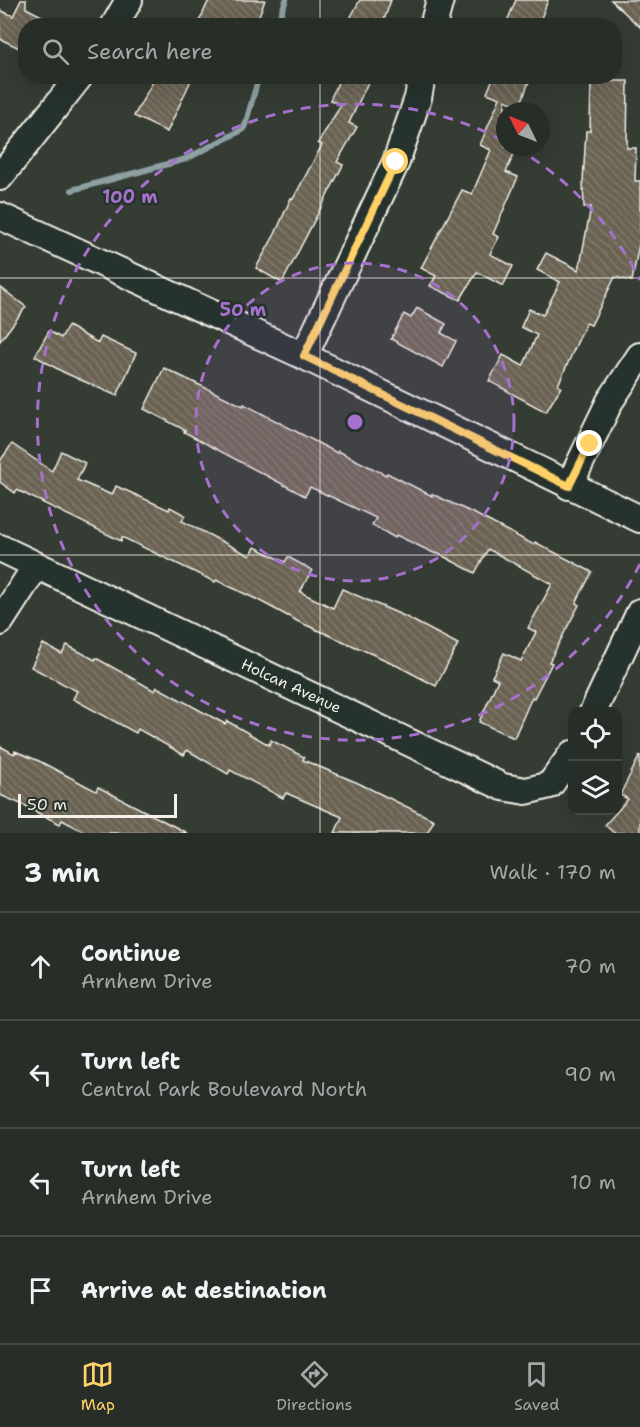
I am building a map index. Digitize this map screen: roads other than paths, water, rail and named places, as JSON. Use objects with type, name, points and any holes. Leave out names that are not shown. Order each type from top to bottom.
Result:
[{"type":"street","points":[[119,18],[129,0]]},
{"type":"street","points":[[436,18],[440,0]]},
{"type":"street","points":[[0,177],[74,84]]},
{"type":"street","points":[[304,356],[396,162],[421,84]]},
{"type":"street","points":[[0,216],[304,356],[640,519]]},
{"type":"street","points":[[569,486],[610,401],[640,356]]},
{"type":"street","name":"Holcan Avenue","points":[[0,548],[503,787],[526,791],[550,785],[568,761]]},
{"type":"street","points":[[0,622],[36,566]]},
{"type":"street","points":[[595,707],[640,612]]},
{"type":"waterway","points":[[279,18],[286,0]]},
{"type":"waterway","points":[[72,190],[186,159],[244,129],[257,84]]}]
